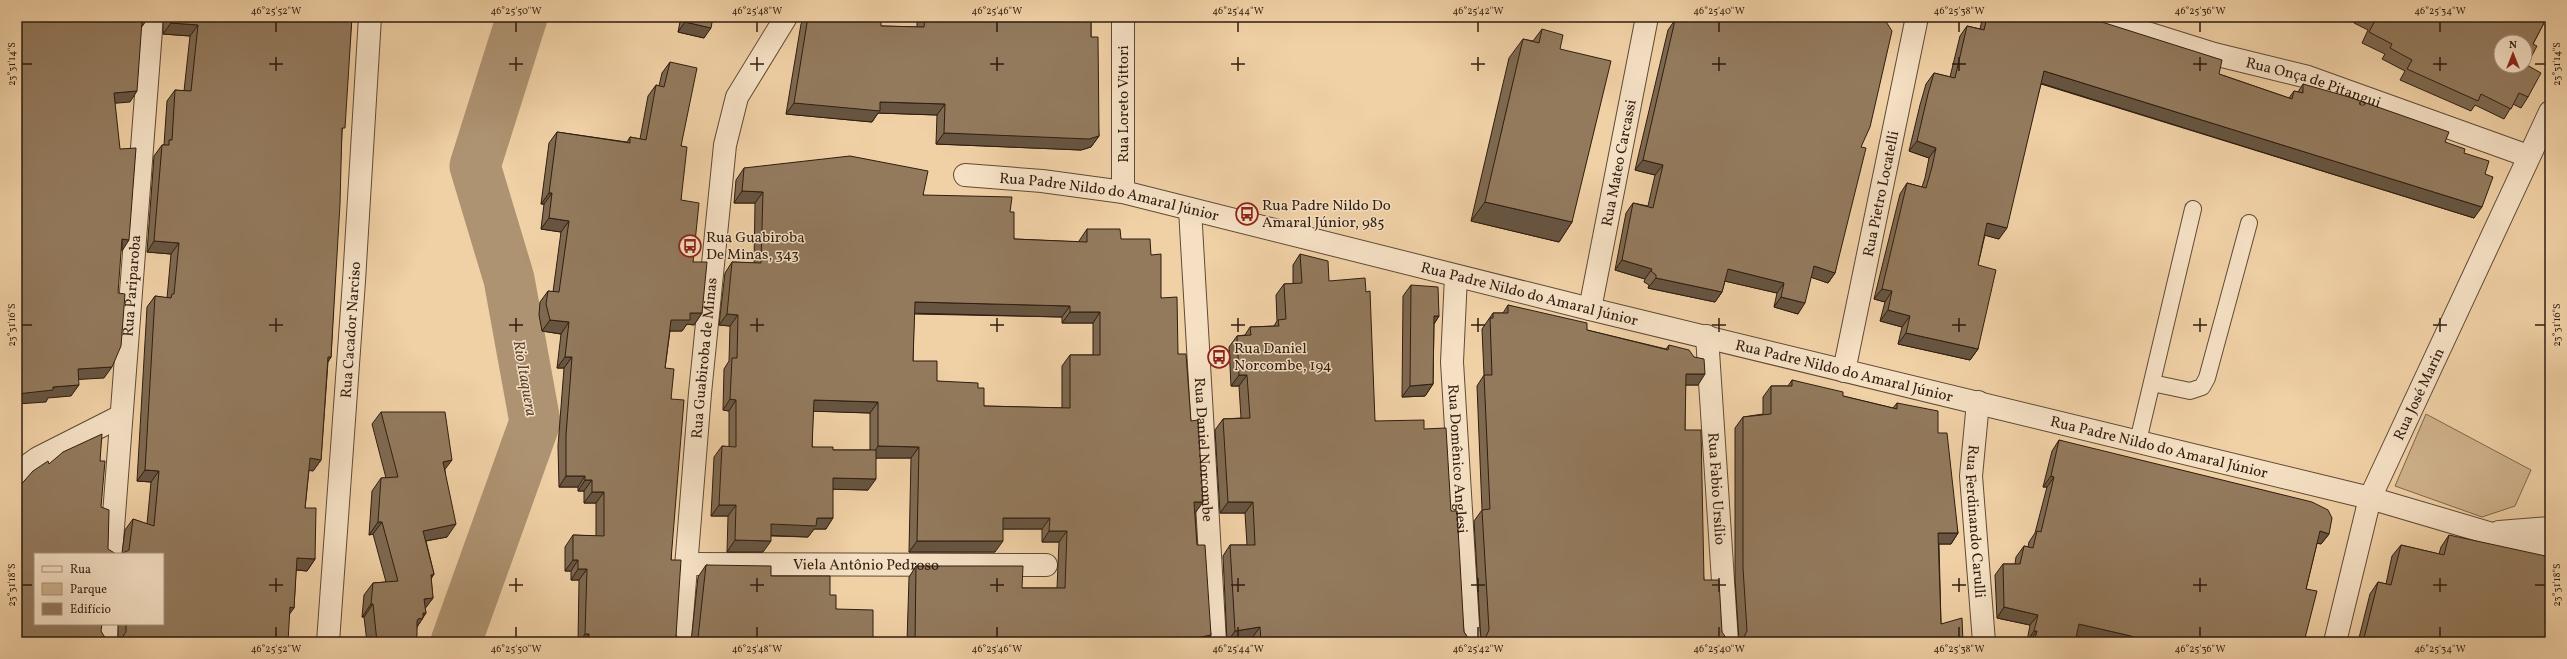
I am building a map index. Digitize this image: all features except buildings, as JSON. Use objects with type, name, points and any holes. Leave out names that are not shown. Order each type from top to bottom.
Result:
[{"type":"street","name":"Rua Pariparoba","points":[[111,553],[120,416],[152,17]]},
{"type":"street","name":"Rua Cacador Narciso","points":[[328,642],[354,281],[370,17]]},
{"type":"street","name":"Rua Guabiroba de Minas","points":[[680,642],[700,393],[725,145],[737,97],[786,17]]},
{"type":"street","name":"Rua Loreto Vittori","points":[[1123,17],[1123,192]]},
{"type":"street","name":"Rua Mateo Carcassi","points":[[1590,309],[1647,17]]},
{"type":"street","name":"Rua Pietro Locatelli","points":[[1844,371],[1917,17]]},
{"type":"street","name":"Rua Onça de Pitangui","points":[[2096,17],[2214,54],[2308,77],[2528,156]]},
{"type":"street","name":"Rua José Marin","points":[[2335,642],[2370,498],[2528,156],[2550,112]]},
{"type":"street","name":"Rua Padre Nildo do Amaral Júnior","points":[[965,175],[1042,181],[1123,192],[1590,309],[1707,336],[1844,371],[2138,440],[2370,498],[2550,551]]},
{"type":"street","name":"Rua Daniel Norcombe","points":[[1190,209],[1215,642]]},
{"type":"street","name":"Rua Domênico Anglesi","points":[[1456,276],[1452,362],[1469,642]]},
{"type":"street","name":"Rua Fabio Ursílio","points":[[1707,336],[1727,642]]},
{"type":"street","name":"Rua Ferdinando Carulli","points":[[1978,402],[1971,476],[1984,642]]},
{"type":"street","points":[[17,473],[38,458],[120,416]]},
{"type":"street","name":"Rua Padre Nildo do Amaral Júnior","points":[[2486,533],[2550,528]]},
{"type":"street","name":"Viela Antônio Pedroso","points":[[686,564],[1046,565]]},
{"type":"street","points":[[106,642],[107,625]]},
{"type":"lane","points":[[2138,440],[2193,209]]},
{"type":"lane","points":[[2152,383],[2190,391],[2202,388],[2207,378],[2249,223]]},
{"type":"green space","points":[[2426,414],[2531,470],[2515,506],[2482,517],[2395,486]]},
{"type":"waterway","name":"Rio Itaquera","points":[[456,642],[535,422],[509,279],[475,166],[522,17]]},
{"type":"place","name":"Rua Padre Nildo Do Amaral Júnior, 985","points":[[1247,214]]},
{"type":"place","name":"Rua Guabiroba De Minas, 343","points":[[690,246]]},
{"type":"place","name":"Rua Daniel Norcombe, 194","points":[[1219,357]]}]
